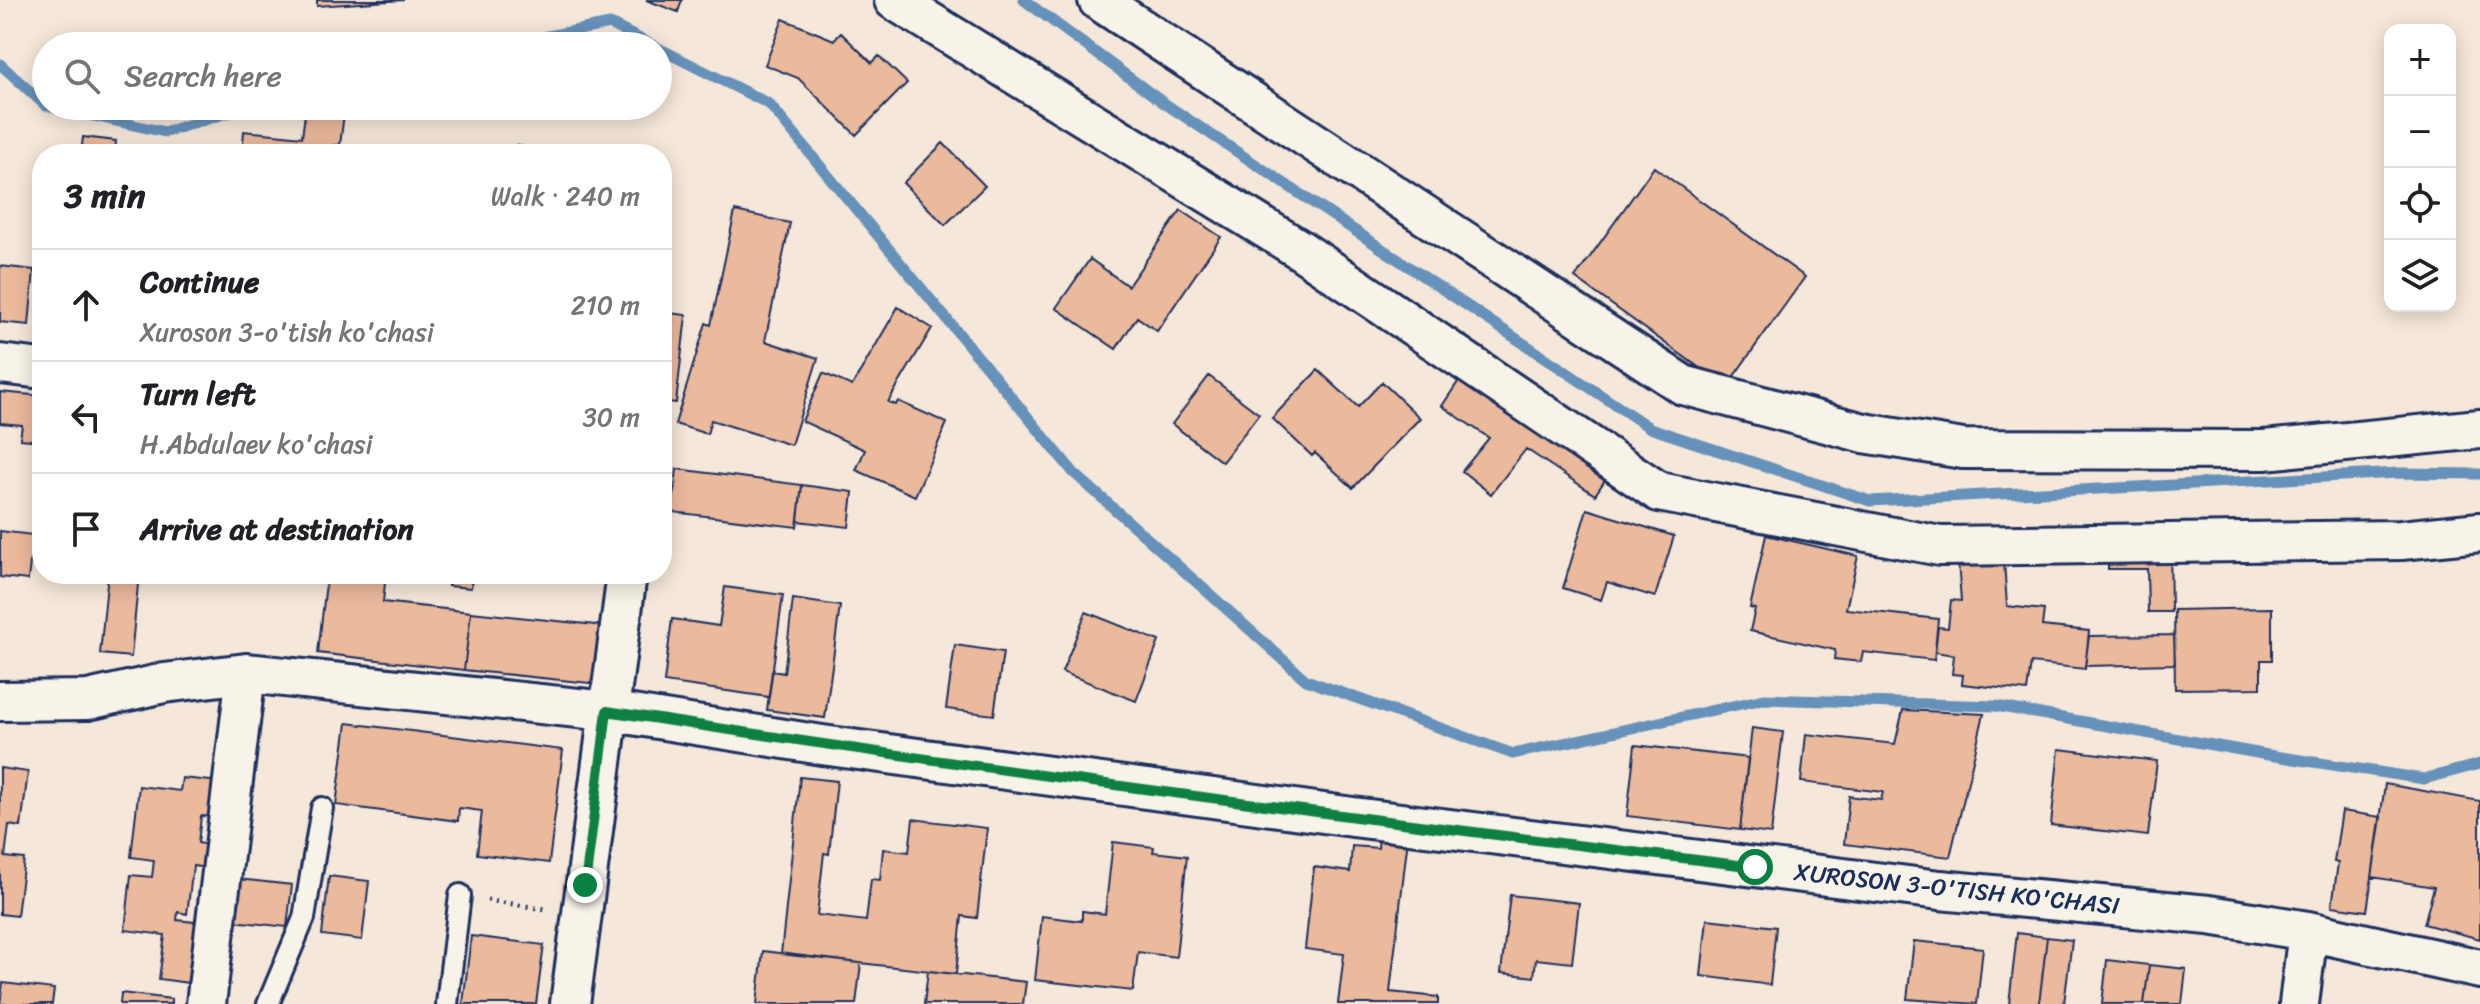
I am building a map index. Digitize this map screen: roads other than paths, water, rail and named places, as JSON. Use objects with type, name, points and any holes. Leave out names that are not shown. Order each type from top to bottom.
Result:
[{"type":"street","points":[[894,0],[1299,249],[1659,492],[1940,546],[2401,540],[2480,532]]},
{"type":"street","points":[[1098,0],[1683,385],[1864,433],[1963,449],[2264,450],[2480,429]]},
{"type":"street","points":[[0,364],[32,368]]},
{"type":"street","points":[[570,1004],[626,584]]},
{"type":"street","points":[[206,1004],[246,673]]},
{"type":"street","name":"XUROSON 3-O'TISH KO'CHASI","points":[[0,701],[88,700],[164,683],[246,673],[607,711],[822,745],[1337,815],[1940,890],[2209,915],[2308,931],[2480,969]]},
{"type":"street","points":[[2299,1004],[2308,931]]},
{"type":"lane","points":[[268,1004],[304,918],[322,808]]},
{"type":"lane","points":[[447,1004],[460,895]]},
{"type":"waterway","points":[[1024,0],[1161,101],[1650,428],[1870,501],[2399,473],[2480,474]]},
{"type":"waterway","points":[[569,32],[610,24],[626,32]]},
{"type":"waterway","points":[[672,55],[769,104],[1074,473],[1306,680],[1513,754],[1764,699],[1996,706],[2268,755],[2424,779],[2480,764]]},
{"type":"waterway","points":[[0,64],[32,93]]},
{"type":"waterway","points":[[111,120],[165,132],[204,120]]}]
